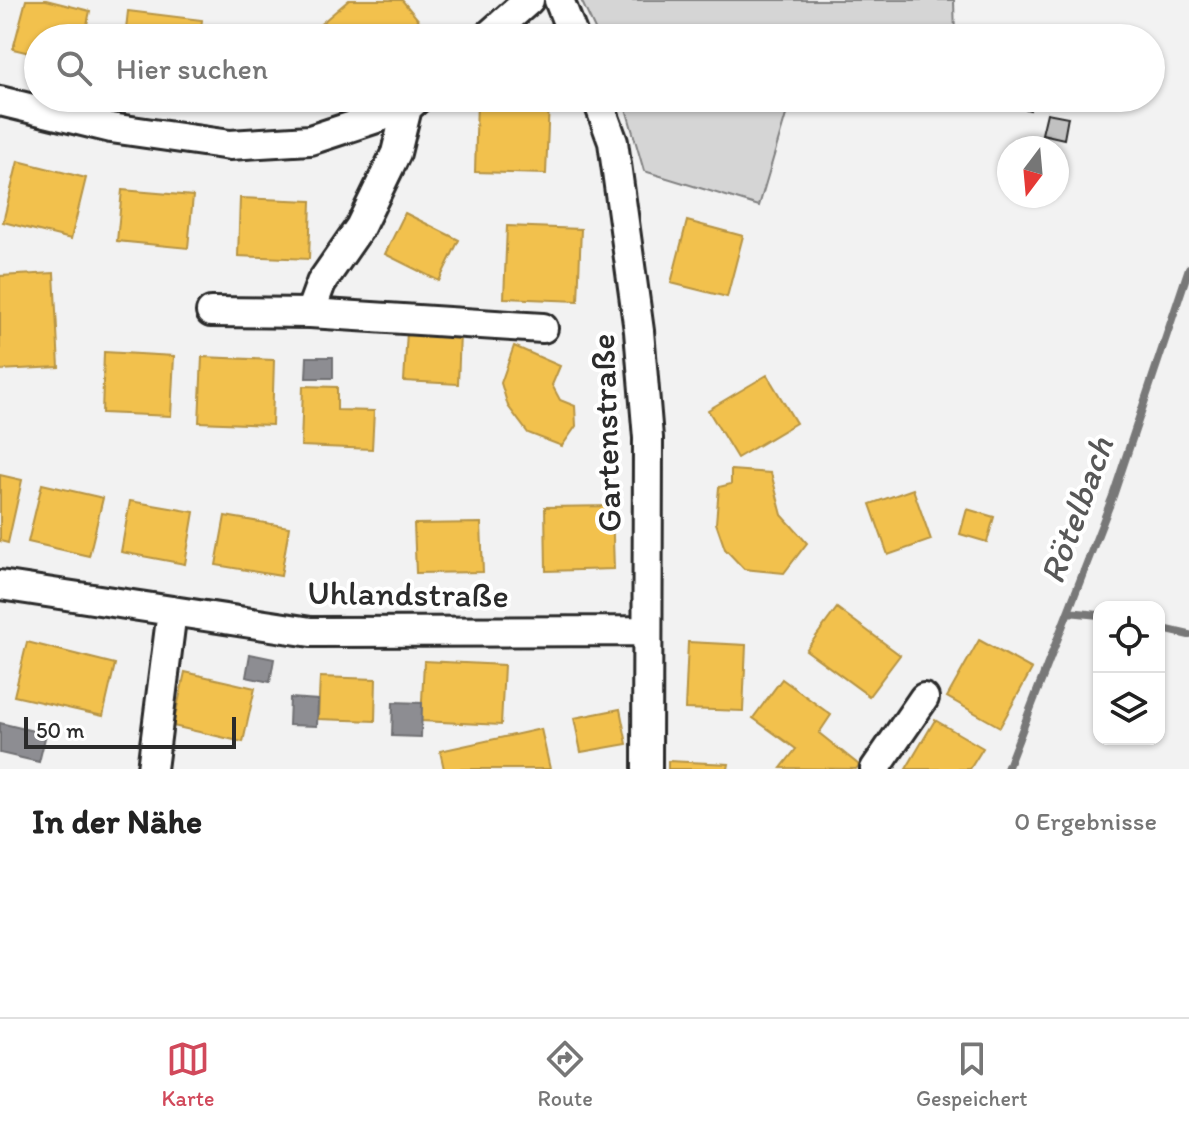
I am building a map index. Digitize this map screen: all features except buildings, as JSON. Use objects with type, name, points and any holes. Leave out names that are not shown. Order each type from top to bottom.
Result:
[{"type":"street","points":[[502,24],[529,0]]},
{"type":"street","points":[[559,0],[568,24]]},
{"type":"street","points":[[0,101],[24,107]]},
{"type":"street","points":[[45,112],[111,128],[230,145],[310,140],[387,112]]},
{"type":"street","points":[[310,313],[321,283],[360,227],[396,153],[409,112]]},
{"type":"street","name":"Gartenstraße","points":[[602,112],[613,142],[639,331],[648,438],[645,631],[647,769]]},
{"type":"street","points":[[211,312],[310,313],[543,328]]},
{"type":"street","name":"Uhlandstraße","points":[[0,585],[311,632],[645,631]]},
{"type":"street","points":[[152,769],[172,611]]},
{"type":"street","points":[[875,769],[924,698]]},
{"type":"shaded area","points":[[581,0],[954,0],[955,24],[592,24]]},
{"type":"shaded area","points":[[627,112],[787,112],[759,206],[644,171]]},
{"type":"waterway","name":"Rötelbach","points":[[1007,769],[1113,496],[1189,268]]},
{"type":"waterway","points":[[1068,612],[1093,614]]},
{"type":"waterway","points":[[1165,629],[1189,635]]}]
